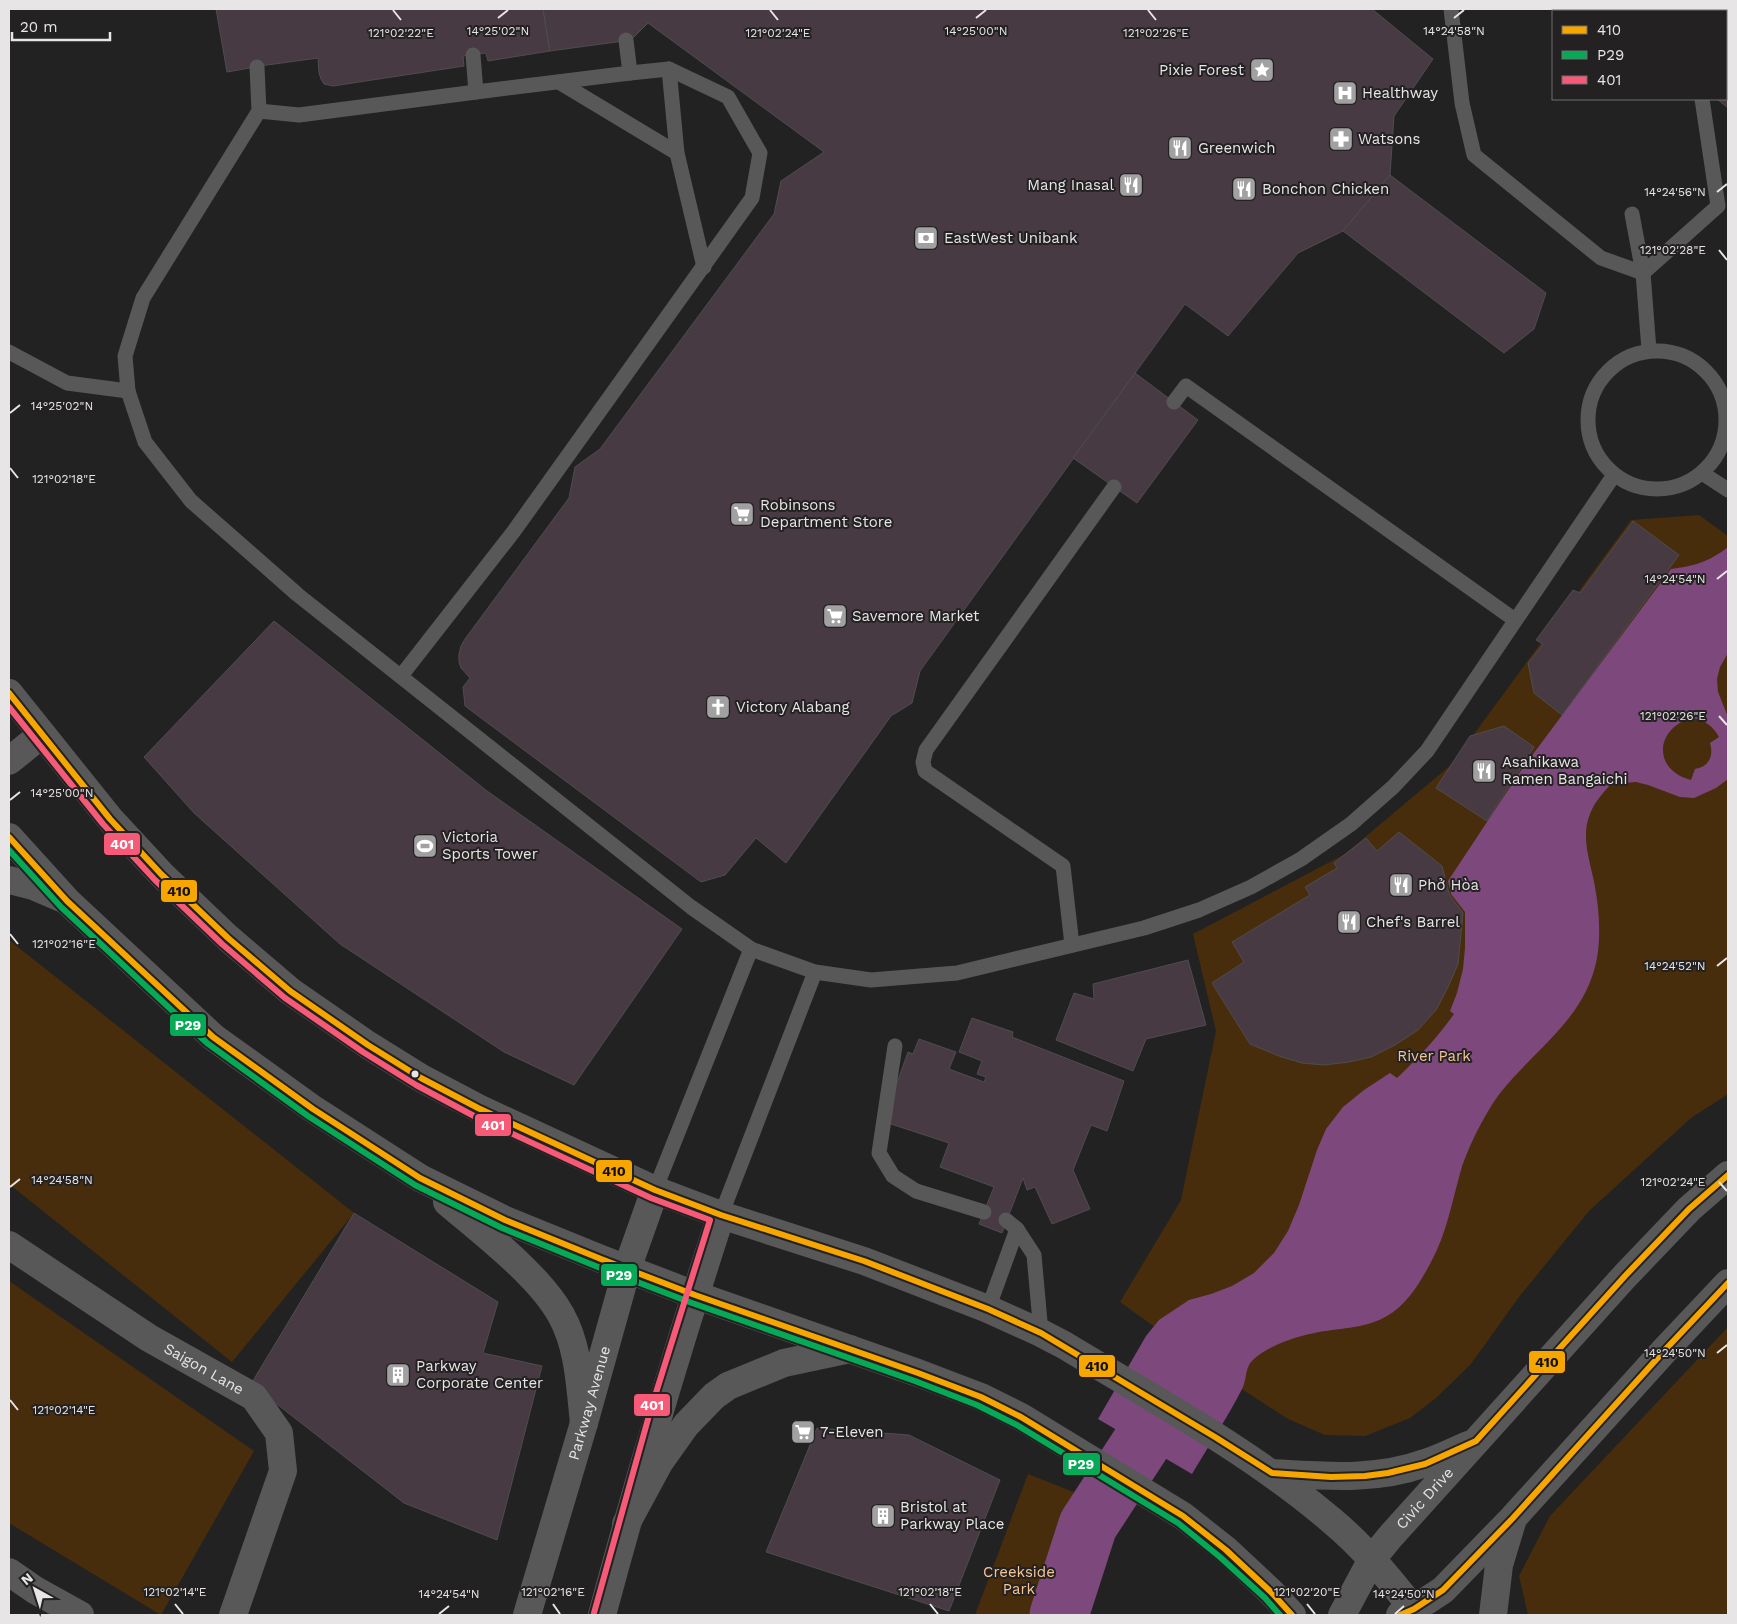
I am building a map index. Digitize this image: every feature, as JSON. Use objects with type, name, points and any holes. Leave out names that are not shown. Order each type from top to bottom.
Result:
[{"type":"main road","points":[[9,693],[110,819],[161,874],[228,938],[290,990],[368,1045],[421,1078],[478,1108],[655,1190],[721,1215],[864,1261],[988,1309],[1052,1339],[1272,1473],[1332,1520],[1372,1559],[1411,1613],[1443,1590],[1513,1518],[1728,1283]]},
{"type":"main road","points":[[9,762],[41,735]]},
{"type":"main road","points":[[9,837],[67,901],[213,1037],[313,1108],[420,1178],[505,1220],[627,1269],[981,1397],[1021,1417],[1183,1516],[1226,1550],[1292,1615]]},
{"type":"main road","points":[[9,880],[33,886],[67,901]]},
{"type":"main road","name":"Civic Drive","points":[[1342,1615],[1372,1559],[1394,1532],[1638,1263],[1689,1209],[1728,1175]]},
{"type":"main road","points":[[420,1178],[514,1260],[550,1299],[561,1315],[575,1356],[584,1422]]},
{"type":"main road","name":"Parkway Avenue","points":[[527,1615],[627,1269],[655,1190]]},
{"type":"main road","points":[[602,1615],[626,1524],[721,1215]]},
{"type":"main road","name":"Saigon Lane","points":[[9,1245],[149,1338],[254,1397],[279,1433],[283,1471],[233,1615]]},
{"type":"main road","points":[[626,1524],[659,1463],[686,1425],[714,1396],[728,1386],[784,1363],[850,1349]]},
{"type":"main road","points":[[1272,1473],[1331,1477],[1373,1475],[1425,1464],[1476,1442]]},
{"type":"main road","points":[[1494,1615],[1499,1565],[1513,1518]]},
{"type":"main road","points":[[9,1572],[80,1615]]},
{"type":"lane","points":[[1451,9],[1462,103],[1474,155],[1601,258],[1643,273]]},
{"type":"lane","points":[[626,40],[630,73]]},
{"type":"lane","points":[[473,55],[476,92]]},
{"type":"lane","points":[[257,67],[259,111],[143,298],[125,356],[128,391],[145,442],[191,501],[298,595],[691,907],[751,949],[815,972],[871,980],[957,973],[1144,928],[1199,910],[1251,887],[1301,859],[1351,824],[1393,787],[1427,751],[1614,475]]},
{"type":"lane","points":[[669,69],[678,154],[704,267]]},
{"type":"lane","points":[[259,111],[299,115],[669,69],[728,97],[760,153],[752,198],[514,531],[401,676]]},
{"type":"lane","points":[[559,82],[678,154]]},
{"type":"lane","points":[[1643,273],[1718,206],[1702,100]]},
{"type":"lane","points":[[1632,214],[1643,273],[1649,350]]},
{"type":"lane","points":[[1649,350],[1675,352],[1698,363],[1715,381],[1726,405],[1727,430],[1718,454],[1702,474],[1674,488],[1642,488],[1614,475],[1594,450],[1587,420],[1595,389],[1615,365],[1649,350]]},
{"type":"lane","points":[[9,352],[67,383],[128,391]]},
{"type":"lane","points":[[1174,402],[1186,386],[1515,620]]},
{"type":"lane","points":[[1702,474],[1728,490]]},
{"type":"lane","points":[[1072,945],[1063,866],[925,771],[923,762],[926,750],[1114,487]]},
{"type":"lane","points":[[655,1190],[751,949]]},
{"type":"lane","points":[[721,1215],[815,972]]},
{"type":"lane","points":[[895,1046],[879,1153],[892,1176],[916,1191],[984,1212]]},
{"type":"lane","points":[[988,1309],[1012,1225],[1034,1255],[1052,1339]]},
{"type":"green space","name":"River Park","points":[[1699,515],[1728,536],[1728,1094],[1691,1118],[1589,1211],[1519,1297],[1471,1364],[1436,1398],[1410,1418],[1365,1436],[1325,1435],[1288,1419],[1234,1384],[1120,1302],[1181,1200],[1216,1031],[1193,934],[1345,854],[1452,764],[1631,520]]},
{"type":"green space","points":[[9,940],[354,1213],[232,1362],[9,1184]]},
{"type":"green space","points":[[9,1281],[254,1451],[161,1615],[9,1523]]},
{"type":"green space","points":[[1728,1327],[1728,1615],[1528,1615],[1519,1576],[1550,1516]]},
{"type":"green space","name":"Creekside Park","points":[[1028,1474],[1084,1496],[1057,1562],[1040,1615],[975,1615]]},
{"type":"shaded area","points":[[1728,547],[1728,653],[1720,667],[1717,679],[1718,692],[1728,717],[1728,779],[1716,788],[1694,798],[1680,797],[1636,782],[1613,784],[1596,802],[1587,823],[1586,832],[1587,850],[1599,922],[1597,958],[1591,979],[1571,1015],[1501,1092],[1484,1119],[1464,1161],[1449,1217],[1437,1251],[1413,1292],[1401,1306],[1379,1320],[1354,1327],[1294,1338],[1268,1349],[1254,1359],[1249,1365],[1243,1387],[1192,1474],[1098,1419],[1146,1336],[1159,1320],[1189,1300],[1232,1286],[1254,1273],[1274,1253],[1288,1231],[1299,1205],[1326,1129],[1343,1107],[1364,1090],[1390,1073],[1397,1078],[1427,1047],[1454,1014],[1450,1011],[1463,969],[1465,912],[1451,894],[1448,881],[1522,769],[1671,569],[1701,563]],"holes":[[[1692,718],[1708,724],[1719,737],[1710,743],[1711,756],[1709,760],[1704,766],[1695,769],[1691,780],[1678,775],[1670,768],[1664,759],[1663,749],[1665,739],[1671,730],[1680,723]]]},
{"type":"building","points":[[216,9],[543,9],[550,51],[488,61],[486,53],[463,56],[464,66],[333,86],[324,84],[321,79],[318,58],[227,72]]},
{"type":"building","points":[[543,9],[1372,9],[1433,59],[1394,116],[1390,175],[1343,231],[1298,253],[1228,336],[1185,304],[920,671],[912,703],[891,716],[786,863],[756,838],[725,875],[701,882],[465,706],[463,687],[470,678],[461,668],[459,654],[465,639],[569,498],[575,467],[600,449],[774,214],[781,181],[824,152],[648,23],[631,40],[550,51]]},
{"type":"building","points":[[1608,9],[1728,9],[1728,108],[1718,100],[1727,100],[1727,10]]},
{"type":"building","points":[[1390,175],[1546,293],[1534,329],[1504,353],[1343,231]]},
{"type":"building","points":[[1135,373],[1198,420],[1137,503],[1073,458]]},
{"type":"building","points":[[1633,521],[1679,555],[1562,715],[1534,693],[1528,663],[1543,644],[1536,640],[1573,590],[1580,593]]},
{"type":"building","points":[[274,621],[487,791],[682,929],[574,1085],[504,1052],[340,944],[194,813],[144,757]]},
{"type":"building","points":[[1504,726],[1534,747],[1487,821],[1436,788],[1470,736]]},
{"type":"building","points":[[1399,832],[1442,866],[1449,894],[1463,913],[1458,964],[1436,1010],[1418,1030],[1395,1045],[1371,1057],[1349,1062],[1324,1065],[1302,1063],[1250,1044],[1212,983],[1244,962],[1232,942],[1310,895],[1305,887],[1337,868],[1334,863],[1366,838],[1377,851]]},
{"type":"building","points":[[1188,960],[1206,1025],[1146,1039],[1133,1071],[1056,1040],[1074,993],[1094,999],[1093,984]]},
{"type":"building","points":[[972,1018],[1013,1032],[1012,1037],[1124,1081],[1107,1131],[1091,1125],[1073,1170],[1090,1209],[1052,1224],[1035,1187],[1027,1190],[1023,1178],[1002,1233],[979,1224],[994,1187],[940,1167],[949,1143],[888,1123],[889,1105],[908,1052],[913,1054],[919,1039],[956,1052],[949,1069],[984,1082],[986,1077],[977,1074],[982,1061],[959,1052]]},
{"type":"building","name":"Parkway Corporate Center","points":[[354,1213],[498,1302],[483,1353],[542,1366],[497,1540],[404,1503],[251,1384]]},
{"type":"building","name":"Bristol at Parkway Place","points":[[817,1428],[909,1435],[1000,1480],[949,1611],[766,1552]]},
{"type":"waterway","points":[[1059,1615],[1088,1525],[1185,1376]]},
{"type":"transit line","name":"410","points":[[9,693],[110,819],[161,874],[228,938],[290,991],[368,1045],[421,1078],[478,1108],[655,1190],[721,1215],[864,1261],[988,1309],[1041,1333],[1272,1473],[1331,1477],[1388,1473],[1425,1464],[1476,1441],[1625,1276],[1689,1209],[1728,1175]]},
{"type":"transit line","name":"401","points":[[9,707],[103,824],[155,880],[222,944],[285,998],[363,1052],[416,1085],[474,1116],[651,1198],[710,1220],[650,1412],[594,1613]]},
{"type":"transit line","name":"410","points":[[9,837],[67,901],[213,1037],[313,1109],[420,1178],[505,1220],[601,1259],[695,1295],[918,1373],[981,1397],[1021,1417],[1183,1516],[1226,1550],[1271,1592],[1292,1615]]},
{"type":"transit line","name":"P29","points":[[9,850],[61,907],[207,1043],[308,1116],[415,1185],[502,1228],[598,1267],[692,1303],[915,1381],[977,1405],[1017,1425],[1178,1523],[1220,1557],[1265,1598],[1280,1615]]},
{"type":"transit line","name":"410","points":[[1400,1615],[1414,1609],[1443,1590],[1513,1518],[1728,1283]]},
{"type":"place","name":"Pixie Forest","points":[[1262,70]]},
{"type":"place","name":"Healthway","points":[[1345,93]]},
{"type":"place","name":"Watsons","points":[[1341,139]]},
{"type":"place","name":"Greenwich","points":[[1180,148]]},
{"type":"place","name":"Mang Inasal","points":[[1131,185]]},
{"type":"place","name":"Bonchon Chicken","points":[[1244,189]]},
{"type":"place","name":"EastWest Unibank","points":[[926,238]]},
{"type":"place","name":"Robinsons Department Store","points":[[742,514]]},
{"type":"place","name":"Savemore Market","points":[[835,616]]},
{"type":"place","name":"Victory Alabang","points":[[718,707]]},
{"type":"place","name":"Asahikawa Ramen Bangaichi","points":[[1484,771]]},
{"type":"place","name":"Victoria Sports Tower","points":[[425,846]]},
{"type":"place","name":"Phở Hòa","points":[[1401,885]]},
{"type":"place","name":"Chef's Barrel","points":[[1349,922]]},
{"type":"place","name":"Parkway Corporate Center","points":[[398,1375]]},
{"type":"place","name":"7-Eleven","points":[[803,1432]]},
{"type":"place","name":"Bristol at Parkway Place","points":[[883,1516]]}]
